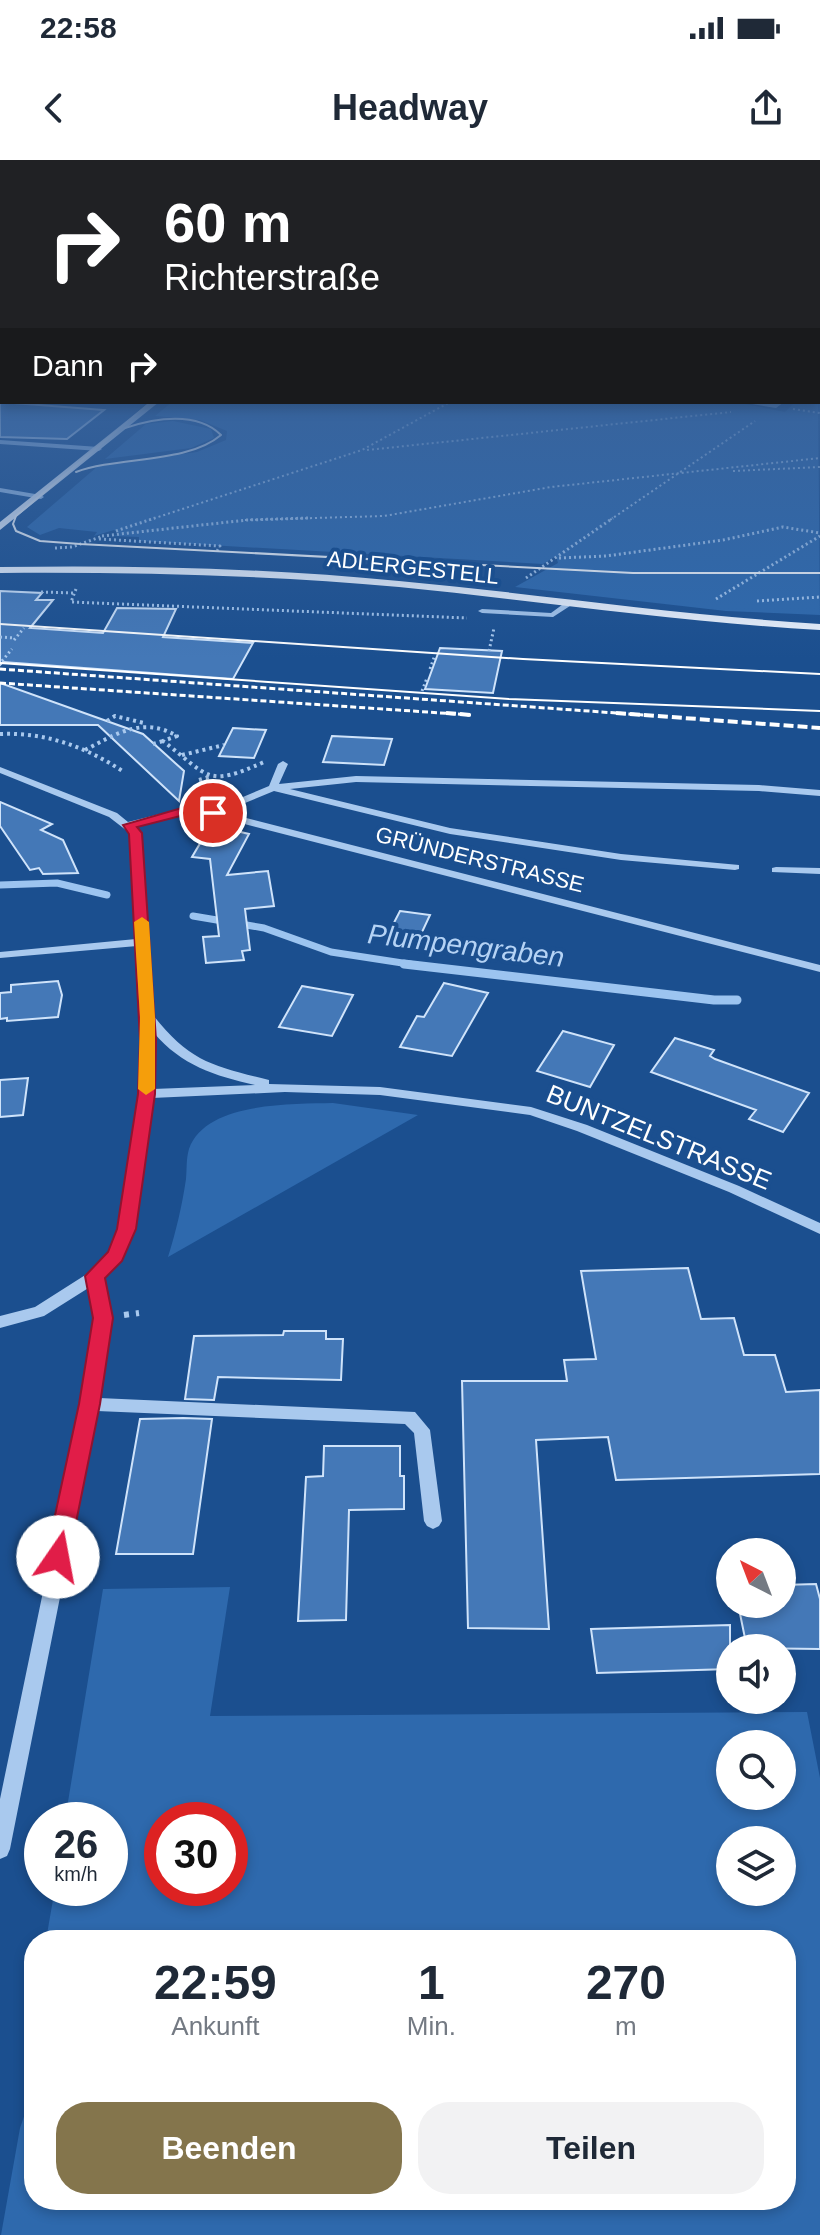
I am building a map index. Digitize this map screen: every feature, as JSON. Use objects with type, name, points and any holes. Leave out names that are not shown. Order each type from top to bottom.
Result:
[{"type":"main road","points":[[0,527],[80,465]]},
{"type":"main road","name":"ADLERGESTELL","points":[[0,570],[267,574],[398,584],[569,604],[697,613],[820,627]]},
{"type":"street","points":[[0,490],[41,497]]},
{"type":"street","points":[[481,615],[553,615],[569,604]]},
{"type":"street","points":[[273,788],[283,764]]},
{"type":"street","points":[[0,770],[113,815],[136,833],[148,1017],[146,1094],[126,1229],[116,1256],[95,1276],[39,1312],[0,1322]]},
{"type":"street","points":[[213,813],[273,788],[356,779],[759,788],[820,793]]},
{"type":"street","points":[[273,788],[450,831],[621,857],[735,867]]},
{"type":"street","name":"GRÜNDERSTRASSE","points":[[129,825],[192,809],[213,813],[820,969]]},
{"type":"street","points":[[776,870],[820,871]]},
{"type":"street","points":[[0,955],[144,942]]},
{"type":"street","name":"BUNTZELSTRASSE","points":[[148,1017],[167,1044],[192,1061],[214,1072],[285,1088]]},
{"type":"street","name":"BUNTZELSTRASSE","points":[[146,1094],[285,1088],[380,1091],[531,1111],[582,1128],[734,1189],[820,1229]]},
{"type":"street","points":[[0,1849],[90,1404],[103,1318],[95,1276]]},
{"type":"street","points":[[90,1404],[409,1417],[422,1430],[433,1521]]},
{"type":"path","points":[[72,547],[317,465]]},
{"type":"path","points":[[523,580],[694,465]]},
{"type":"path","points":[[102,536],[247,520],[384,516],[551,487],[757,465]]},
{"type":"path","points":[[682,473],[820,467]]},
{"type":"path","points":[[558,558],[606,556],[723,540],[783,527],[820,534]]},
{"type":"path","points":[[697,613],[820,534]]},
{"type":"path","points":[[93,539],[220,546],[215,554]]},
{"type":"path","points":[[57,548],[88,547]]},
{"type":"path","points":[[81,581],[71,602],[481,615]]},
{"type":"path","points":[[0,637],[14,639],[24,628]]},
{"type":"path","points":[[7,633],[19,634]]},
{"type":"path","points":[[2,661],[12,649]]},
{"type":"path","points":[[0,655],[6,655]]},
{"type":"path","points":[[430,669],[435,663],[435,655]]},
{"type":"path","points":[[422,691],[427,678]]},
{"type":"path","points":[[425,686],[431,686]]},
{"type":"path","points":[[107,721],[115,716],[169,730],[177,736],[153,744]]},
{"type":"path","points":[[85,750],[145,723]]},
{"type":"path","points":[[0,734],[19,732],[85,750],[124,772]]},
{"type":"path","points":[[163,741],[210,777]]},
{"type":"path","points":[[181,755],[224,745]]},
{"type":"path","points":[[199,780],[230,777],[249,771],[259,763]]},
{"type":"shaded area","points":[[819,465],[820,615],[726,611],[515,587],[558,563],[556,556],[543,564],[139,541],[139,537],[113,536],[120,534],[114,530],[94,536],[97,532],[59,528],[40,535],[27,527],[98,466]]},
{"type":"shaded area","points":[[333,1103],[418,1115],[168,1257],[183,1199],[188,1153],[198,1134],[212,1122],[251,1109]]},
{"type":"shaded area","points":[[230,1587],[210,1716],[807,1712],[820,1778],[820,2235],[1,2235],[24,2117],[24,2210],[796,2210],[796,1930],[48,1930],[52,1906],[128,1906],[128,1802],[68,1802],[103,1589]]},
{"type":"building","points":[[0,591],[42,593],[36,600],[53,600],[30,628],[103,633],[117,608],[176,609],[163,637],[253,643],[233,679],[3,662],[0,665]]},
{"type":"building","points":[[440,648],[502,651],[493,693],[425,689]]},
{"type":"building","points":[[0,683],[143,734],[184,771],[179,801],[98,725],[0,725]]},
{"type":"building","points":[[233,728],[266,730],[254,758],[219,756]]},
{"type":"building","points":[[332,736],[392,739],[384,765],[323,762]]},
{"type":"building","points":[[0,802],[52,824],[41,830],[63,840],[78,873],[43,874],[39,868],[30,870],[0,826]]},
{"type":"building","points":[[211,825],[249,834],[227,875],[268,871],[274,906],[245,909],[250,950],[242,951],[244,960],[206,963],[203,937],[219,936],[210,859],[192,857]]},
{"type":"building","points":[[400,911],[430,915],[416,945],[385,940]]},
{"type":"building","points":[[58,981],[62,995],[58,1017],[0,1019],[0,993],[11,992],[11,985]]},
{"type":"building","points":[[444,983],[488,993],[452,1056],[400,1047],[417,1016],[424,1017]]},
{"type":"building","points":[[302,986],[353,995],[332,1036],[279,1027]]},
{"type":"building","points":[[563,1031],[614,1045],[590,1087],[537,1071]]},
{"type":"building","points":[[675,1038],[714,1050],[710,1056],[715,1059],[809,1093],[783,1132],[749,1119],[756,1110],[651,1072]]},
{"type":"building","points":[[28,1078],[23,1115],[0,1117],[0,1080]]},
{"type":"building","points":[[688,1268],[701,1319],[734,1318],[744,1355],[775,1355],[786,1392],[820,1390],[820,1474],[616,1480],[608,1437],[536,1440],[549,1629],[468,1628],[462,1381],[567,1381],[564,1360],[596,1359],[581,1271]]},
{"type":"building","points":[[284,1331],[326,1331],[326,1339],[343,1339],[341,1380],[218,1377],[214,1400],[185,1399],[194,1336],[283,1335]]},
{"type":"building","points":[[140,1419],[212,1419],[193,1554],[116,1554]]},
{"type":"building","points":[[324,1446],[400,1446],[404,1509],[349,1510],[346,1620],[298,1621],[306,1477],[323,1476]]},
{"type":"building","points":[[816,1584],[820,1599],[820,1649],[796,1649],[796,1634],[744,1634],[741,1618],[796,1618],[796,1585]]},
{"type":"building","points":[[730,1625],[730,1634],[716,1634],[716,1669],[597,1673],[591,1629]]},
{"type":"waterway","name":"Plumpengraben","points":[[0,885],[57,883],[107,895]]},
{"type":"waterway","name":"Plumpengraben","points":[[193,916],[264,928],[331,952],[422,966]]},
{"type":"waterway","name":"Plumpengraben","points":[[404,964],[714,1000],[737,1000]]},
{"type":"tram line","points":[[77,465],[16,516],[13,524],[16,531],[40,541],[80,544],[633,573],[820,573]]},
{"type":"tram line","points":[[76,472],[107,465]]},
{"type":"tram line","points":[[0,624],[523,659],[820,674]]},
{"type":"tram line","points":[[0,663],[509,699],[820,711]]},
{"type":"railway","points":[[0,669],[616,713]]},
{"type":"railway","points":[[0,683],[471,715],[446,713]]},
{"type":"railway","points":[[616,713],[644,715]]},
{"type":"railway","points":[[616,713],[820,728]]},
{"type":"slow traffic","points":[[142,922],[148,1017],[146,1089]]},
{"type":"route","points":[[58,1557],[90,1404],[103,1318],[95,1276],[116,1256],[126,1229],[146,1094],[148,1017],[144,942],[136,833],[129,825],[192,809],[213,813]]}]
